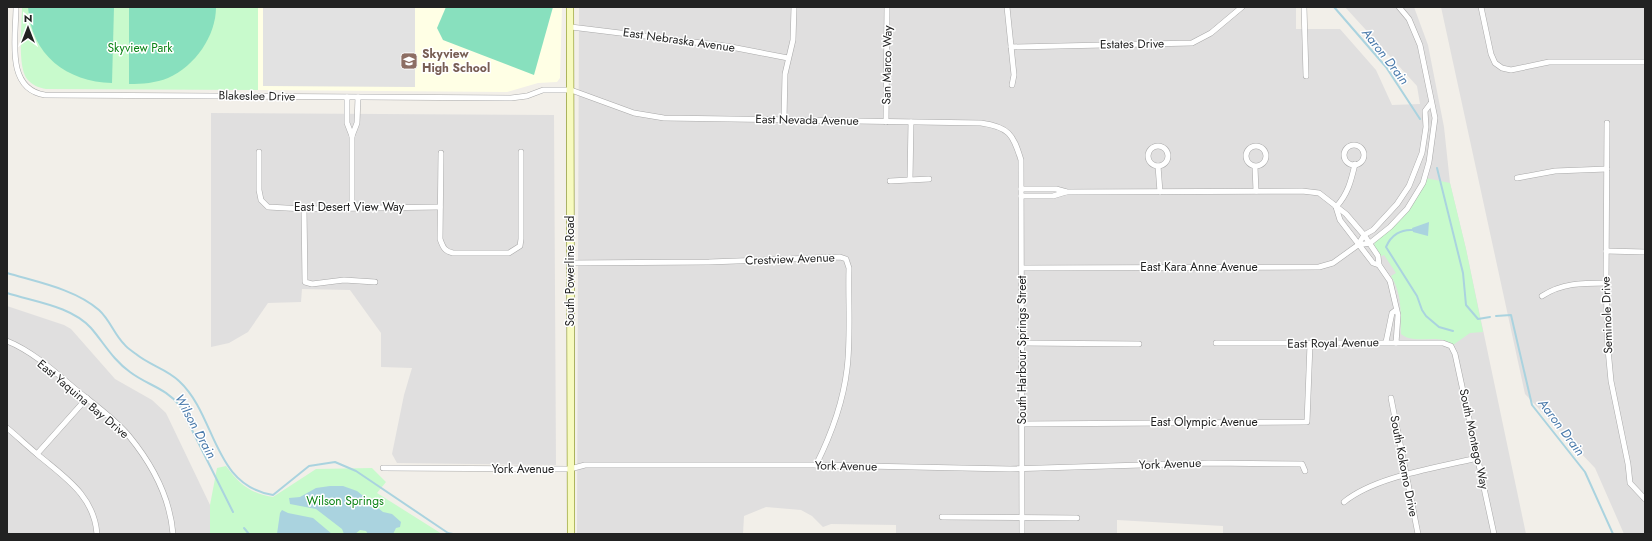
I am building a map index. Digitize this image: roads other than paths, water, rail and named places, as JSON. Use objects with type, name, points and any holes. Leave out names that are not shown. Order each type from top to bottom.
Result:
[{"type":"street","name":"Blakeslee Drive","points":[[16,7],[16,66],[23,84],[36,94],[358,98],[511,98],[527,96],[543,90],[571,90]]},
{"type":"street","name":"South Powerline Road","points":[[570,7],[571,534]]},
{"type":"street","points":[[784,119],[783,97],[788,58],[793,40],[794,7]]},
{"type":"street","name":"San Marco Way","points":[[886,122],[887,7]]},
{"type":"street","points":[[1007,7],[1014,75],[1012,85]]},
{"type":"street","name":"Estates Drive","points":[[1011,47],[1192,43],[1211,33],[1242,7]]},
{"type":"street","points":[[1304,7],[1306,76]]},
{"type":"street","points":[[1358,244],[1370,243],[1390,227],[1407,209],[1423,183],[1429,162],[1435,118],[1420,45],[1409,20],[1399,7]]},
{"type":"street","points":[[1481,7],[1491,54],[1495,63],[1502,68],[1511,70],[1549,62],[1645,62]]},
{"type":"street","name":"East Nebraska Avenue","points":[[570,27],[726,46],[788,58]]},
{"type":"street","name":"East Nevada Avenue","points":[[571,90],[598,102],[634,112],[664,118],[981,123],[997,125],[1008,132],[1015,139],[1021,166]]},
{"type":"street","points":[[348,97],[347,123],[352,136]]},
{"type":"street","points":[[352,207],[352,136],[357,123],[358,98]]},
{"type":"street","points":[[1358,244],[1364,235],[1372,230],[1397,204],[1409,186],[1422,153],[1426,127],[1425,111],[1431,103]]},
{"type":"street","points":[[910,180],[911,122]]},
{"type":"street","name":"Seminole Drive","points":[[1607,123],[1606,283],[1608,348],[1611,381],[1628,464],[1630,483],[1645,499]]},
{"type":"street","points":[[1257,146],[1264,149],[1266,156],[1262,165],[1255,166],[1249,163],[1246,157],[1250,148],[1257,146]]},
{"type":"street","name":"East Desert View Way","points":[[259,152],[259,190],[261,200],[268,206],[304,208],[440,207]]},
{"type":"street","points":[[441,153],[440,239],[443,247],[447,252],[453,253],[509,253],[520,246],[521,152]]},
{"type":"street","points":[[1336,207],[1344,199],[1349,188],[1354,164]]},
{"type":"street","name":"South Harbour Springs Street","points":[[1021,166],[1022,534]]},
{"type":"street","points":[[1158,166],[1160,192]]},
{"type":"street","points":[[1255,166],[1256,191]]},
{"type":"street","points":[[1517,178],[1555,171],[1607,169]]},
{"type":"street","points":[[890,181],[929,179]]},
{"type":"street","points":[[1021,189],[1056,189],[1068,192],[1302,191],[1319,193],[1346,214],[1364,235],[1378,256],[1379,265],[1390,281],[1398,315],[1396,343]]},
{"type":"street","points":[[1021,196],[1053,196],[1068,192]]},
{"type":"street","points":[[1336,207],[1340,220],[1373,263],[1379,265]]},
{"type":"street","points":[[304,208],[305,282],[312,284],[344,280],[375,282]]},
{"type":"street","name":"East Kara Anne Avenue","points":[[1022,268],[1319,267],[1333,263],[1358,244]]},
{"type":"street","points":[[1606,251],[1645,252]]},
{"type":"street","name":"Crestview Avenue","points":[[570,263],[709,262],[840,257],[846,259],[849,268],[848,367],[845,384],[831,434],[816,465]]},
{"type":"street","points":[[1542,296],[1553,288],[1565,285],[1606,283]]},
{"type":"street","points":[[1386,342],[1392,314],[1396,310]]},
{"type":"street","name":"East Yaquina Bay Drive","points":[[7,341],[17,345],[58,374],[128,435],[150,465],[165,496],[172,523],[173,534]]},
{"type":"street","name":"East Royal Avenue","points":[[1216,343],[1310,344],[1386,342],[1443,343],[1451,346]]},
{"type":"street","points":[[1022,343],[1139,344]]},
{"type":"street","name":"East Olympic Avenue","points":[[1022,424],[1307,422],[1310,344]]},
{"type":"street","name":"South Montego Way","points":[[1451,346],[1455,354],[1494,534]]},
{"type":"street","points":[[37,454],[87,398]]},
{"type":"street","name":"South Kokomo Drive","points":[[1390,398],[1418,534]]},
{"type":"street","points":[[7,428],[37,454],[66,476],[81,492],[92,511],[96,522],[97,534]]},
{"type":"street","points":[[1344,502],[1368,486],[1477,458]]},
{"type":"street","name":"York Avenue","points":[[383,468],[570,469],[585,465],[816,465],[1022,468],[1210,463],[1302,464],[1305,470]]},
{"type":"street","points":[[942,517],[1077,518]]},
{"type":"water","points":[[1429,222],[1428,236],[1413,232],[1412,228]]},
{"type":"water","points":[[343,486],[357,491],[383,512],[392,514],[401,522],[400,527],[396,528],[393,534],[368,534],[366,531],[360,530],[355,534],[344,534],[342,529],[316,509],[290,504],[289,498],[300,497],[316,488]]},
{"type":"water","points":[[282,510],[288,513],[313,518],[332,534],[277,534],[280,513]]},
{"type":"waterway","name":"Aaron Drain","points":[[1334,7],[1386,67],[1420,119]]},
{"type":"waterway","name":"Aaron Drain","points":[[1437,168],[1463,273],[1466,305],[1478,319],[1490,317]]},
{"type":"waterway","points":[[1413,230],[1404,231],[1397,234],[1391,239],[1386,247],[1417,296],[1426,316],[1439,327],[1453,331]]},
{"type":"waterway","points":[[7,273],[67,291],[99,310],[106,318],[117,336],[127,347],[141,358],[169,373],[179,381],[201,412],[226,464],[238,478],[253,489],[273,495],[309,466],[335,462],[356,471],[448,533],[453,534]]},
{"type":"waterway","name":"Wilson Drain","points":[[7,293],[63,310],[83,321],[91,328],[124,367],[175,400],[180,406],[233,512]]},
{"type":"waterway","name":"Aaron Drain","points":[[1496,316],[1511,315],[1532,405],[1585,472],[1613,534]]},
{"type":"waterway","name":"Wilson Drain","points":[[244,528],[249,534]]},
{"type":"place","name":"Skyview High School","points":[[409,61]]},
{"type":"park label","name":"Skyview Park","points":[[140,48]]},
{"type":"park label","name":"Wilson Springs","points":[[345,501]]}]
